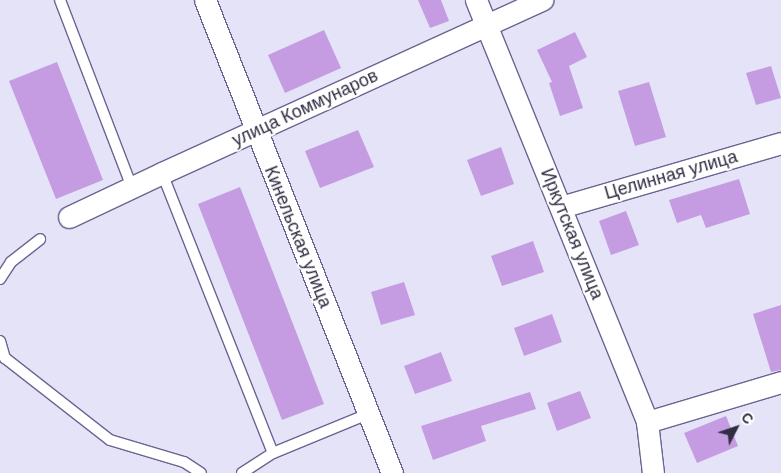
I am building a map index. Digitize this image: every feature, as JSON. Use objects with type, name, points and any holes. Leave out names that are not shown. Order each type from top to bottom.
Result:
[{"type":"street","name":"Кинельская улица","points":[[205,0],[255,131],[392,473]]},
{"type":"street","name":"Иркутская улица","points":[[476,0],[647,422],[652,473]]},
{"type":"street","name":"улица Коммунаров","points":[[70,218],[162,172],[542,0]]},
{"type":"street","name":"Целинная улица","points":[[561,207],[781,143]]},
{"type":"street","points":[[647,422],[781,382]]},
{"type":"lane","points":[[60,0],[132,188]]},
{"type":"lane","points":[[162,172],[273,453]]},
{"type":"lane","points":[[0,279],[11,262],[40,239]]},
{"type":"lane","points":[[0,341],[5,358],[110,440],[184,462],[200,473]]},
{"type":"lane","points":[[242,473],[273,453],[368,414]]},
{"type":"building","points":[[418,0],[441,0],[449,21],[430,28]]},
{"type":"building","points":[[324,30],[341,68],[285,93],[268,55]]},
{"type":"building","points":[[575,32],[587,57],[569,66],[583,108],[560,116],[549,83],[552,82],[537,50]]},
{"type":"building","points":[[57,62],[103,180],[56,199],[9,81]]},
{"type":"building","points":[[771,66],[781,98],[756,105],[746,73]]},
{"type":"building","points":[[649,82],[666,137],[635,146],[618,91]]},
{"type":"building","points":[[358,130],[374,167],[320,188],[305,151]]},
{"type":"building","points":[[501,147],[514,184],[481,196],[467,160]]},
{"type":"building","points":[[739,179],[750,214],[706,228],[701,215],[677,223],[669,200]]},
{"type":"building","points":[[240,187],[324,404],[282,420],[198,204]]},
{"type":"building","points":[[626,211],[639,245],[611,255],[599,221]]},
{"type":"building","points":[[533,241],[544,272],[502,286],[491,256]]},
{"type":"building","points":[[404,282],[415,315],[381,325],[371,292]]},
{"type":"building","points":[[781,305],[781,370],[771,372],[753,314]]},
{"type":"building","points":[[552,314],[562,342],[524,356],[514,328]]},
{"type":"building","points":[[441,352],[452,381],[415,394],[404,366]]},
{"type":"building","points":[[580,391],[591,418],[557,431],[547,403]]},
{"type":"building","points":[[530,392],[536,409],[481,426],[486,441],[433,460],[421,426]]},
{"type":"building","points":[[726,416],[738,446],[697,463],[684,433]]}]
